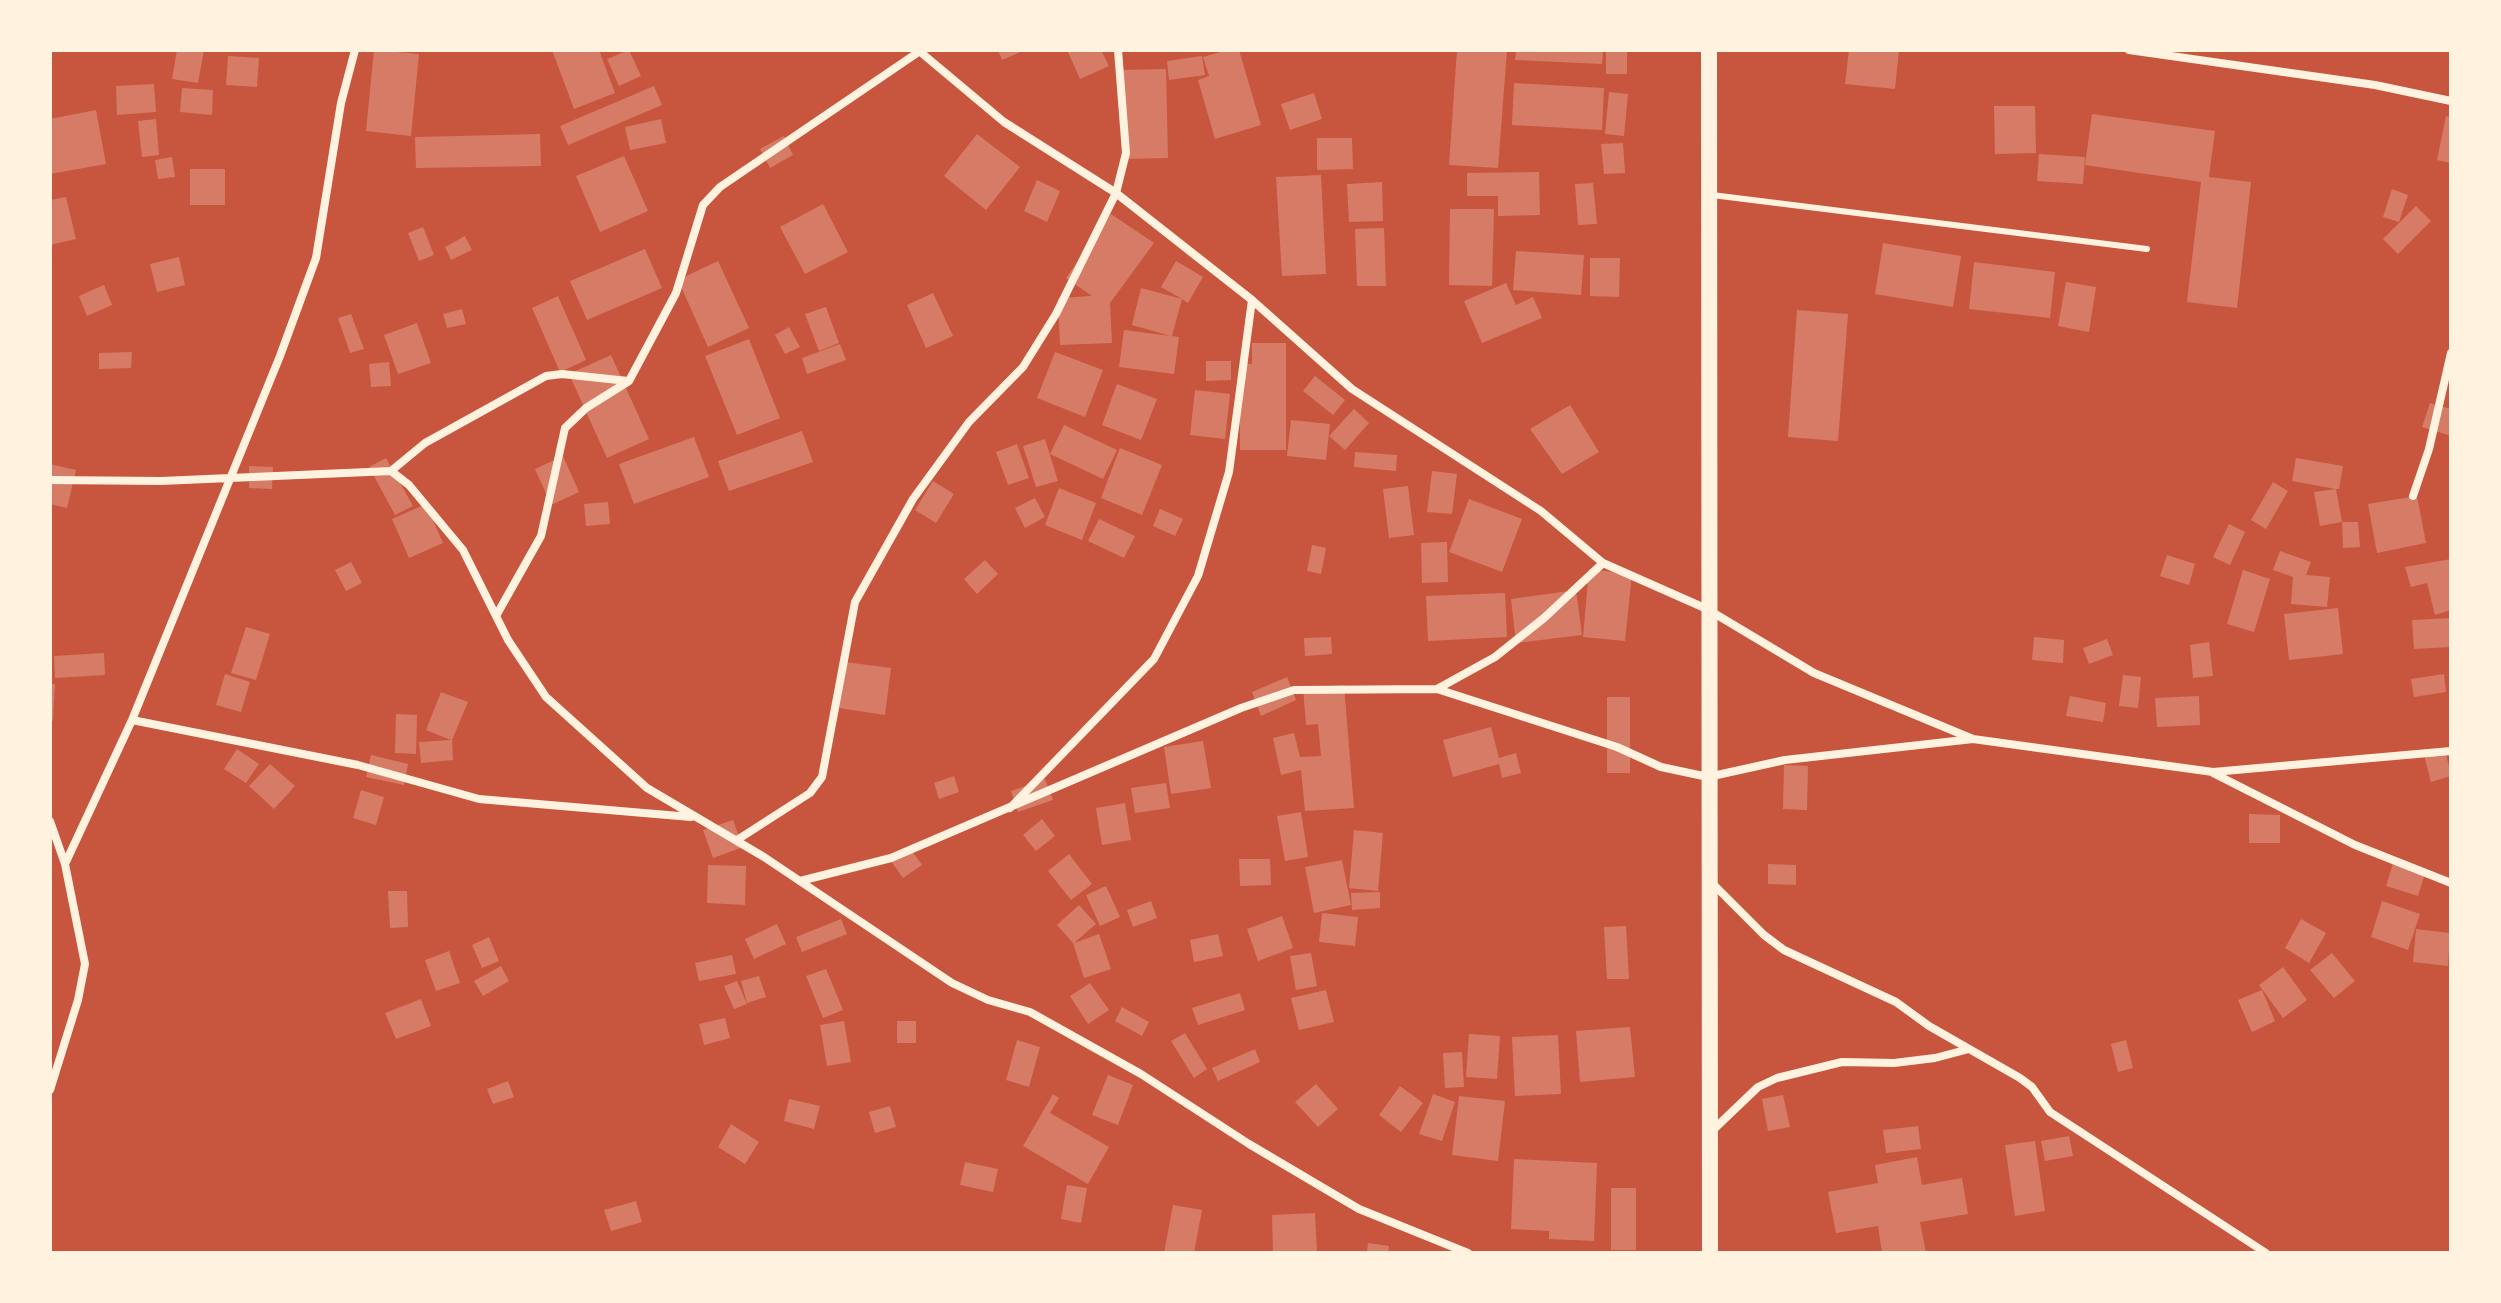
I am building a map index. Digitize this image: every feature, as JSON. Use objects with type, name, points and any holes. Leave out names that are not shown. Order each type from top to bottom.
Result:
[{"type":"main road","points":[[1709,50],[1707,609],[1710,1253]]},
{"type":"street","points":[[65,864],[132,720],[280,356],[316,258],[341,103],[355,50]]},
{"type":"street","points":[[496,616],[541,536],[565,428],[586,408],[629,381],[676,293],[703,205],[720,187],[919,50],[1004,122],[1116,193],[1252,300],[1352,389],[1541,511],[1603,563],[1707,609],[1767,648],[1814,673],[1973,739]]},
{"type":"street","points":[[737,840],[810,793],[822,777],[855,602],[913,499],[969,422],[1023,367],[1056,314],[1116,193],[1126,153],[1118,50]]},
{"type":"street","points":[[2129,50],[2375,85],[2451,101]]},
{"type":"street","points":[[1007,811],[1154,659],[1198,576],[1229,472],[1252,300]]},
{"type":"street","points":[[2413,496],[2429,449],[2451,353]]},
{"type":"street","points":[[50,480],[228,479],[391,471],[425,443],[546,376],[562,374],[629,381]]},
{"type":"street","points":[[391,471],[409,485],[463,550],[496,616],[546,697],[647,788],[737,840],[952,983],[988,1000],[1030,1012],[1141,1074],[1249,1144],[1359,1209],[1468,1253]]},
{"type":"street","points":[[1437,689],[1495,657],[1544,618],[1603,563]]},
{"type":"street","points":[[800,881],[891,858],[1007,811],[1241,708],[1294,690],[1437,689],[1617,747],[1661,767],[1708,777],[1785,760],[1973,739],[2213,772],[2451,751]]},
{"type":"street","points":[[132,720],[358,765],[479,799],[696,817]]},
{"type":"street","points":[[2213,772],[2355,845],[2451,883]]},
{"type":"street","points":[[50,821],[65,864],[85,964],[78,1000],[50,1090]]},
{"type":"street","points":[[1710,882],[1764,935],[1784,950],[1896,1002],[2020,1078],[2032,1087],[2050,1112],[2266,1253]]},
{"type":"street","points":[[1708,1134],[1758,1087],[1777,1078],[1842,1062],[1894,1063],[1935,1058],[1969,1049]]},
{"type":"lane","points":[[1708,194],[2147,249]]},
{"type":"building","points":[[177,50],[204,50],[198,83],[172,79]]},
{"type":"building","points":[[374,50],[419,54],[411,136],[366,131]]},
{"type":"building","points":[[552,50],[599,50],[615,93],[574,109]]},
{"type":"building","points":[[629,50],[641,76],[619,86],[607,59]]},
{"type":"building","points":[[998,50],[1025,50],[1002,60]]},
{"type":"building","points":[[1067,50],[1101,50],[1109,66],[1080,79]]},
{"type":"building","points":[[1239,50],[1261,125],[1215,139],[1198,80],[1209,76],[1203,57]]},
{"type":"building","points":[[1457,50],[1507,50],[1498,168],[1449,165]]},
{"type":"building","points":[[1516,50],[1603,50],[1602,64],[1515,60]]},
{"type":"building","points":[[1606,50],[1627,50],[1627,74],[1606,74]]},
{"type":"building","points":[[1849,50],[1899,50],[1895,89],[1845,84]]},
{"type":"building","points":[[228,56],[259,58],[257,87],[226,85]]},
{"type":"building","points":[[1202,56],[1205,75],[1169,80],[1167,61]]},
{"type":"building","points":[[1166,69],[1168,158],[1123,159],[1121,70]]},
{"type":"building","points":[[1514,83],[1604,88],[1602,130],[1512,125]]},
{"type":"building","points":[[154,84],[156,112],[117,115],[116,86]]},
{"type":"building","points":[[654,86],[662,105],[568,145],[560,126]]},
{"type":"building","points":[[182,88],[213,90],[212,115],[180,112]]},
{"type":"building","points":[[1609,92],[1628,94],[1624,136],[1605,134]]},
{"type":"building","points":[[1314,93],[1322,119],[1290,130],[1281,104]]},
{"type":"building","points":[[1994,106],[2035,106],[2036,153],[1995,154]]},
{"type":"building","points":[[96,110],[106,164],[50,174],[50,119]]},
{"type":"building","points":[[2092,114],[2215,131],[2209,177],[2251,182],[2237,308],[2187,302],[2201,182],[2085,165]]},
{"type":"building","points":[[2446,116],[2451,117],[2451,163],[2437,160]]},
{"type":"building","points":[[156,119],[159,155],[142,157],[138,121]]},
{"type":"building","points":[[661,119],[666,143],[630,150],[625,127]]},
{"type":"building","points":[[540,134],[541,166],[416,168],[415,137]]},
{"type":"building","points":[[977,134],[1020,167],[986,210],[944,176]]},
{"type":"building","points":[[784,136],[793,155],[770,168],[760,149]]},
{"type":"building","points":[[1317,138],[1352,138],[1353,169],[1317,170]]},
{"type":"building","points":[[1623,143],[1625,173],[1604,174],[1601,144]]},
{"type":"building","points":[[2039,154],[2085,157],[2083,184],[2037,181]]},
{"type":"building","points":[[624,156],[648,211],[600,232],[576,176]]},
{"type":"building","points":[[172,157],[175,177],[158,179],[155,160]]},
{"type":"building","points":[[190,169],[225,169],[225,205],[190,205]]},
{"type":"building","points":[[1539,172],[1540,215],[1498,216],[1498,196],[1467,196],[1467,173]]},
{"type":"building","points":[[1321,175],[1326,274],[1282,276],[1276,177]]},
{"type":"building","points":[[1037,180],[1060,191],[1047,222],[1024,211]]},
{"type":"building","points":[[1382,182],[1383,221],[1349,222],[1347,184]]},
{"type":"building","points":[[1593,183],[1597,224],[1578,225],[1575,184]]},
{"type":"building","points":[[2392,189],[2408,195],[2399,222],[2383,217]]},
{"type":"building","points":[[66,197],[76,239],[50,245],[50,200]]},
{"type":"building","points":[[823,204],[848,252],[805,274],[780,227]]},
{"type":"building","points":[[2416,206],[2431,221],[2398,254],[2383,239]]},
{"type":"building","points":[[1450,209],[1494,209],[1492,286],[1449,285]]},
{"type":"building","points":[[1111,214],[1154,243],[1110,303],[1112,343],[1060,345],[1058,298],[1092,296],[1066,278]]},
{"type":"building","points":[[423,227],[434,255],[419,261],[408,233]]},
{"type":"building","points":[[1384,228],[1386,286],[1357,286],[1355,229]]},
{"type":"building","points":[[465,236],[472,250],[451,260],[445,247]]},
{"type":"building","points":[[1883,243],[1961,256],[1953,307],[1875,294]]},
{"type":"building","points":[[645,249],[662,288],[587,320],[570,281]]},
{"type":"building","points":[[1516,251],[1584,255],[1581,295],[1513,290]]},
{"type":"building","points":[[179,257],[185,285],[157,292],[150,264]]},
{"type":"building","points":[[1590,258],[1620,258],[1619,297],[1590,296]]},
{"type":"building","points":[[718,261],[749,328],[708,347],[678,280]]},
{"type":"building","points":[[1176,261],[1203,277],[1188,303],[1161,287]]},
{"type":"building","points":[[1974,262],[2055,272],[2050,318],[1969,309]]},
{"type":"building","points":[[2066,282],[2096,287],[2089,332],[2058,326]]},
{"type":"building","points":[[1506,283],[1516,305],[1533,297],[1542,318],[1482,343],[1464,301]]},
{"type":"building","points":[[104,285],[112,305],[87,316],[79,296]]},
{"type":"building","points":[[1141,288],[1182,299],[1172,336],[1179,337],[1174,374],[1119,367],[1124,330],[1171,336],[1132,325]]},
{"type":"building","points":[[933,293],[953,336],[926,348],[907,305]]},
{"type":"building","points":[[558,296],[586,360],[560,372],[532,308]]},
{"type":"building","points":[[826,307],[839,343],[819,351],[805,314]]},
{"type":"building","points":[[462,309],[466,324],[447,328],[443,314]]},
{"type":"building","points":[[1797,310],[1848,314],[1838,441],[1788,437]]},
{"type":"building","points":[[351,314],[364,349],[350,353],[338,318]]},
{"type":"building","points":[[417,323],[431,363],[398,374],[384,335]]},
{"type":"building","points":[[789,327],[800,347],[785,354],[775,335]]},
{"type":"building","points":[[749,339],[780,418],[737,435],[705,356]]},
{"type":"building","points":[[1252,343],[1286,343],[1286,450],[1240,450],[1240,364],[1252,364]]},
{"type":"building","points":[[840,344],[846,360],[807,374],[802,358]]},
{"type":"building","points":[[132,352],[131,368],[99,369],[99,353]]},
{"type":"building","points":[[1055,352],[1103,370],[1085,417],[1037,398]]},
{"type":"building","points":[[611,355],[649,439],[607,458],[569,374]]},
{"type":"building","points":[[1206,361],[1231,361],[1231,380],[1206,381]]},
{"type":"building","points":[[389,362],[391,386],[371,387],[369,364]]},
{"type":"building","points":[[1315,376],[1345,400],[1333,415],[1303,391]]},
{"type":"building","points":[[1117,384],[1157,399],[1141,440],[1102,425]]},
{"type":"building","points":[[1195,390],[1230,394],[1225,439],[1190,435]]},
{"type":"building","points":[[2430,403],[2451,409],[2451,436],[2422,427]]},
{"type":"building","points":[[1570,405],[1599,452],[1562,474],[1530,429]]},
{"type":"building","points":[[1354,409],[1369,423],[1345,450],[1329,436]]},
{"type":"building","points":[[1291,420],[1330,424],[1326,460],[1287,456]]},
{"type":"building","points":[[1064,425],[1117,450],[1103,479],[1050,454]]},
{"type":"building","points":[[802,431],[813,462],[729,491],[718,461]]},
{"type":"building","points":[[694,437],[709,477],[634,504],[619,464]]},
{"type":"building","points":[[1045,439],[1058,481],[1036,487],[1023,446]]},
{"type":"building","points":[[1017,444],[1029,478],[1008,485],[996,452]]},
{"type":"building","points":[[1120,448],[1162,465],[1142,515],[1101,498]]},
{"type":"building","points":[[1355,452],[1397,455],[1396,471],[1354,467]]},
{"type":"building","points":[[563,456],[579,492],[551,505],[535,469]]},
{"type":"building","points":[[386,458],[413,506],[395,515],[369,467]]},
{"type":"building","points":[[2296,458],[2343,466],[2339,489],[2292,481]]},
{"type":"building","points":[[50,464],[76,470],[67,508],[50,504]]},
{"type":"building","points":[[249,466],[273,467],[272,489],[249,488]]},
{"type":"building","points":[[1432,471],[1457,474],[1452,514],[1427,512]]},
{"type":"building","points":[[933,481],[954,494],[936,523],[915,510]]},
{"type":"building","points":[[2273,482],[2288,491],[2266,529],[2251,520]]},
{"type":"building","points":[[1408,486],[1414,535],[1389,538],[1383,489]]},
{"type":"building","points":[[1059,488],[1096,503],[1082,540],[1045,525]]},
{"type":"building","points":[[2336,489],[2342,522],[2320,526],[2314,492]]},
{"type":"building","points":[[2417,496],[2426,543],[2377,553],[2368,504]]},
{"type":"building","points":[[1035,498],[1045,517],[1025,528],[1015,508]]},
{"type":"building","points":[[1469,499],[1522,519],[1502,572],[1449,552]]},
{"type":"building","points":[[608,502],[610,524],[586,526],[584,504]]},
{"type":"building","points":[[426,504],[443,543],[409,558],[392,519]]},
{"type":"building","points":[[1160,509],[1183,519],[1175,536],[1153,526]]},
{"type":"building","points":[[1099,519],[1135,536],[1124,558],[1088,541]]},
{"type":"building","points":[[2342,522],[2358,522],[2360,547],[2343,548]]},
{"type":"building","points":[[2229,524],[2245,532],[2230,565],[2213,557]]},
{"type":"building","points":[[1447,542],[1448,582],[1422,583],[1421,543]]},
{"type":"building","points":[[1312,545],[1326,548],[1321,574],[1307,571]]},
{"type":"building","points":[[2280,551],[2311,562],[2306,575],[2330,577],[2327,607],[2291,604],[2293,577],[2273,570]]},
{"type":"building","points":[[2167,555],[2195,564],[2189,585],[2160,576]]},
{"type":"building","points":[[2451,559],[2451,610],[2435,615],[2427,583],[2411,587],[2405,567]]},
{"type":"building","points":[[985,560],[998,574],[977,594],[964,579]]},
{"type":"building","points":[[351,562],[362,583],[346,591],[335,570]]},
{"type":"building","points":[[1589,569],[1632,574],[1625,641],[1583,637]]},
{"type":"building","points":[[2243,570],[2270,579],[2254,632],[2227,624]]},
{"type":"building","points":[[1576,590],[1582,635],[1516,643],[1511,599]]},
{"type":"building","points":[[1505,593],[1507,637],[1428,641],[1426,596]]},
{"type":"building","points":[[2338,608],[2343,654],[2289,660],[2284,614]]},
{"type":"building","points":[[2451,618],[2451,647],[2414,649],[2412,620]]},
{"type":"building","points":[[246,627],[270,634],[256,680],[231,673]]},
{"type":"building","points":[[1331,637],[1332,654],[1305,656],[1304,638]]},
{"type":"building","points":[[2034,637],[2064,640],[2063,663],[2032,660]]},
{"type":"building","points":[[2107,639],[2113,655],[2089,664],[2083,648]]},
{"type":"building","points":[[2209,642],[2213,676],[2193,678],[2190,645]]},
{"type":"building","points":[[104,653],[105,675],[55,678],[54,656]]},
{"type":"building","points":[[845,662],[891,668],[885,715],[839,708]]},
{"type":"building","points":[[225,674],[250,682],[241,712],[216,705]]},
{"type":"building","points":[[2444,674],[2446,692],[2414,697],[2411,679]]},
{"type":"building","points":[[2123,675],[2141,677],[2138,708],[2119,706]]},
{"type":"building","points":[[1287,677],[1296,700],[1261,716],[1252,692]]},
{"type":"building","points":[[50,684],[55,684],[53,721],[50,721]]},
{"type":"building","points":[[1344,685],[1354,808],[1305,811],[1301,770],[1281,775],[1273,738],[1294,733],[1300,757],[1321,756],[1318,724],[1306,725],[1303,688]]},
{"type":"building","points":[[441,692],[468,702],[452,740],[453,760],[421,763],[419,742],[451,740],[426,730]]},
{"type":"building","points":[[2070,696],[2106,703],[2103,722],[2066,716]]},
{"type":"building","points":[[2199,696],[2200,725],[2157,727],[2155,698]]},
{"type":"building","points":[[1607,697],[1630,697],[1630,773],[1607,773]]},
{"type":"building","points":[[396,714],[417,715],[416,754],[395,753]]},
{"type":"building","points":[[1491,727],[1499,758],[1516,753],[1521,773],[1502,778],[1499,764],[1453,777],[1443,740]]},
{"type":"building","points":[[1203,741],[1211,788],[1171,794],[1164,747]]},
{"type":"building","points":[[237,749],[259,764],[246,783],[224,769]]},
{"type":"building","points":[[2445,749],[2451,776],[2431,782],[2424,755]]},
{"type":"building","points":[[371,755],[408,764],[404,785],[366,777]]},
{"type":"building","points":[[270,764],[295,786],[274,809],[249,786]]},
{"type":"building","points":[[1784,765],[1808,766],[1807,810],[1783,809]]},
{"type":"building","points":[[954,776],[959,792],[939,799],[934,783]]},
{"type":"building","points":[[1045,779],[1053,800],[1018,812],[1011,791]]},
{"type":"building","points":[[1166,783],[1170,808],[1135,813],[1131,788]]},
{"type":"building","points":[[361,790],[384,797],[376,825],[353,818]]},
{"type":"building","points":[[1125,803],[1131,840],[1102,845],[1096,808]]},
{"type":"building","points":[[1301,812],[1308,857],[1285,861],[1277,816]]},
{"type":"building","points":[[2249,814],[2280,815],[2280,843],[2249,843]]},
{"type":"building","points":[[1042,819],[1055,836],[1036,851],[1023,835]]},
{"type":"building","points":[[733,820],[743,847],[713,858],[703,830]]},
{"type":"building","points":[[1354,830],[1383,833],[1378,891],[1349,888]]},
{"type":"building","points":[[909,847],[922,865],[903,878],[891,861]]},
{"type":"building","points":[[1069,854],[1092,884],[1071,900],[1048,871]]},
{"type":"building","points":[[1239,859],[1270,859],[1271,885],[1240,886]]},
{"type":"building","points":[[1342,860],[1351,905],[1314,913],[1305,867]]},
{"type":"building","points":[[2394,860],[2426,870],[2418,896],[2386,886]]},
{"type":"building","points":[[1768,864],[1796,865],[1796,885],[1768,884]]},
{"type":"building","points":[[708,865],[746,866],[745,905],[707,903]]},
{"type":"building","points":[[1106,886],[1120,917],[1100,926],[1086,895]]},
{"type":"building","points":[[388,891],[407,891],[408,927],[390,928]]},
{"type":"building","points":[[1380,892],[1380,908],[1352,910],[1351,893]]},
{"type":"building","points":[[1151,901],[1157,918],[1133,927],[1127,910]]},
{"type":"building","points":[[2382,901],[2420,914],[2408,950],[2371,937]]},
{"type":"building","points":[[1079,905],[1096,924],[1074,943],[1099,934],[1111,969],[1084,978],[1073,943],[1057,925]]},
{"type":"building","points":[[1322,913],[1358,917],[1355,946],[1319,942]]},
{"type":"building","points":[[1282,916],[1293,948],[1258,961],[1247,929]]},
{"type":"building","points":[[841,919],[847,934],[802,952],[796,937]]},
{"type":"building","points":[[2301,919],[2326,933],[2309,963],[2285,948]]},
{"type":"building","points":[[777,924],[786,944],[754,959],[745,939]]},
{"type":"building","points":[[1626,926],[1629,979],[1607,979],[1604,927]]},
{"type":"building","points":[[2416,929],[2450,933],[2448,966],[2413,962]]},
{"type":"building","points":[[1218,934],[1223,956],[1194,962],[1190,940]]},
{"type":"building","points":[[489,937],[499,961],[482,968],[472,945]]},
{"type":"building","points":[[449,951],[460,983],[436,991],[425,960]]},
{"type":"building","points":[[1311,953],[1317,986],[1296,990],[1290,956]]},
{"type":"building","points":[[2332,953],[2355,981],[2334,998],[2310,970]]},
{"type":"building","points":[[732,955],[736,974],[699,981],[695,963]]},
{"type":"building","points":[[501,966],[509,981],[483,996],[474,981]]},
{"type":"building","points":[[2283,967],[2307,1000],[2283,1018],[2259,985]]},
{"type":"building","points":[[826,969],[843,1010],[823,1018],[806,976]]},
{"type":"building","points":[[759,976],[766,997],[747,1003],[741,981]]},
{"type":"building","points":[[737,981],[747,1004],[734,1009],[724,986]]},
{"type":"building","points":[[1090,983],[1109,1010],[1088,1024],[1070,996]]},
{"type":"building","points":[[1326,990],[1334,1022],[1299,1030],[1291,998]]},
{"type":"building","points":[[2262,990],[2275,1021],[2252,1032],[2238,1000]]},
{"type":"building","points":[[1240,993],[1245,1010],[1198,1025],[1192,1008]]},
{"type":"building","points":[[421,999],[431,1026],[396,1039],[385,1013]]},
{"type":"building","points":[[1122,1007],[1149,1022],[1142,1036],[1115,1021]]},
{"type":"building","points":[[725,1018],[730,1038],[704,1045],[699,1024]]},
{"type":"building","points":[[844,1021],[851,1062],[827,1066],[820,1025]]},
{"type":"building","points":[[897,1021],[916,1021],[916,1043],[897,1043]]},
{"type":"building","points":[[1630,1027],[1635,1077],[1580,1082],[1576,1031]]},
{"type":"building","points":[[1185,1033],[1207,1069],[1194,1078],[1171,1041]]},
{"type":"building","points":[[1469,1034],[1500,1036],[1497,1079],[1466,1077]]},
{"type":"building","points":[[1558,1035],[1561,1094],[1515,1096],[1512,1037]]},
{"type":"building","points":[[1017,1040],[1040,1047],[1029,1087],[1006,1080]]},
{"type":"building","points":[[2126,1040],[2133,1068],[2118,1072],[2111,1044]]},
{"type":"building","points":[[1255,1049],[1260,1062],[1218,1081],[1212,1068]]},
{"type":"building","points":[[1462,1052],[1464,1087],[1445,1088],[1443,1053]]},
{"type":"building","points":[[1108,1075],[1133,1085],[1118,1125],[1092,1115]]},
{"type":"building","points":[[508,1081],[514,1097],[493,1104],[487,1089]]},
{"type":"building","points":[[1316,1084],[1338,1109],[1318,1127],[1295,1102]]},
{"type":"building","points":[[1400,1086],[1423,1103],[1401,1132],[1379,1115]]},
{"type":"building","points":[[1053,1094],[1059,1098],[1050,1113],[1109,1147],[1088,1184],[1023,1146]]},
{"type":"building","points":[[1433,1094],[1455,1102],[1442,1141],[1419,1134]]},
{"type":"building","points":[[1783,1095],[1790,1127],[1768,1131],[1762,1099]]},
{"type":"building","points":[[1459,1096],[1505,1101],[1498,1161],[1452,1155]]},
{"type":"building","points":[[789,1099],[820,1106],[814,1129],[784,1121]]},
{"type":"building","points":[[890,1106],[896,1127],[875,1133],[869,1112]]},
{"type":"building","points":[[731,1124],[759,1142],[745,1164],[718,1147]]},
{"type":"building","points":[[1918,1126],[1921,1149],[1886,1153],[1883,1130]]},
{"type":"building","points":[[2069,1136],[2073,1156],[2045,1161],[2041,1141]]},
{"type":"building","points":[[2035,1141],[2045,1211],[2015,1216],[2005,1145]]},
{"type":"building","points":[[1917,1157],[1922,1185],[1962,1178],[1968,1214],[1920,1222],[1926,1253],[1882,1253],[1878,1226],[1836,1233],[1828,1192],[1878,1183],[1875,1165]]},
{"type":"building","points":[[1514,1159],[1597,1163],[1594,1241],[1549,1239],[1549,1231],[1511,1229]]},
{"type":"building","points":[[965,1162],[998,1169],[993,1192],[960,1185]]},
{"type":"building","points":[[1067,1185],[1087,1188],[1081,1223],[1061,1219]]},
{"type":"building","points":[[1611,1188],[1636,1188],[1636,1250],[1611,1250]]},
{"type":"building","points":[[636,1201],[642,1222],[611,1231],[604,1210]]},
{"type":"building","points":[[1173,1205],[1202,1210],[1194,1253],[1164,1253]]},
{"type":"building","points":[[1315,1213],[1317,1253],[1273,1253],[1272,1215]]},
{"type":"building","points":[[1368,1243],[1389,1246],[1388,1253],[1367,1253]]}]
